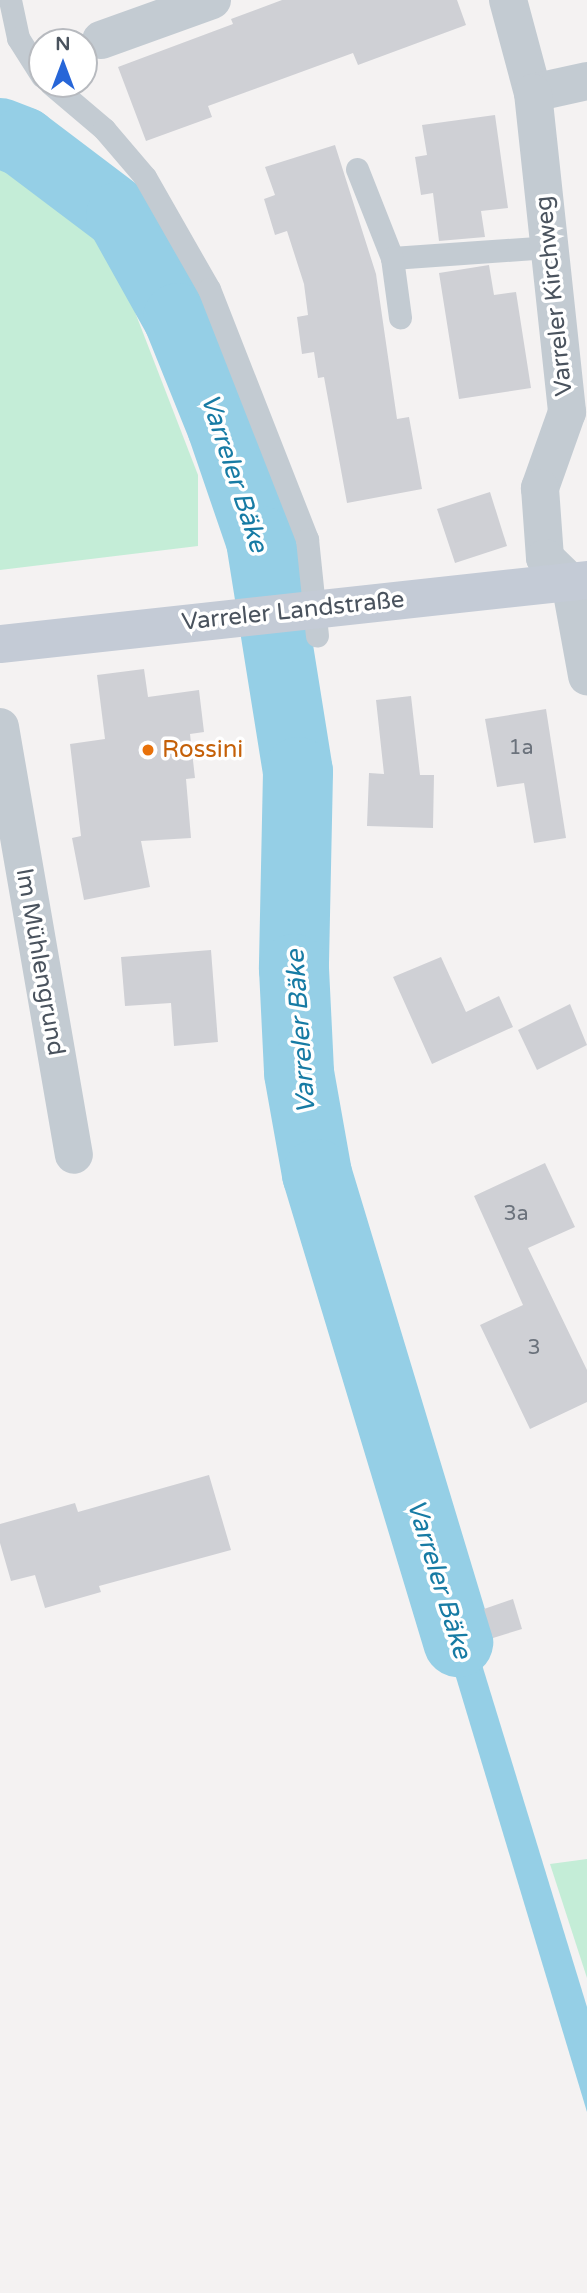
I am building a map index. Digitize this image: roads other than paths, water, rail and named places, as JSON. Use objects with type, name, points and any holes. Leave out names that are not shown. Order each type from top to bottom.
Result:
[{"type":"main road","name":"Varreler Landstraße","points":[[0,644],[243,616],[316,621],[579,581]]},
{"type":"street","points":[[101,40],[212,0]]},
{"type":"street","name":"Varreler Kirchweg","points":[[508,0],[533,93],[567,412],[540,488],[545,558],[579,581]]},
{"type":"street","points":[[533,93],[587,81]]},
{"type":"street","points":[[579,581],[587,676]]},
{"type":"street","name":"Im Mühlengrund","points":[[0,727],[74,1155]]},
{"type":"lane","points":[[10,0],[18,38],[28,54]]},
{"type":"lane","points":[[67,98],[104,129],[145,177],[209,289],[303,527],[316,621]]},
{"type":"lane","points":[[357,169],[392,258],[400,317]]},
{"type":"lane","points":[[392,258],[548,247]]},
{"type":"water","points":[[430,1550],[453,1570],[587,2007],[587,2112],[427,1581]]},
{"type":"waterway","name":"Varreler Bäke","points":[[0,133],[23,142],[121,216],[178,318],[222,427],[261,541],[298,772],[294,969],[299,1073],[317,1174],[458,1642]]},
{"type":"place","name":"Rossini","points":[[148,750]]}]
